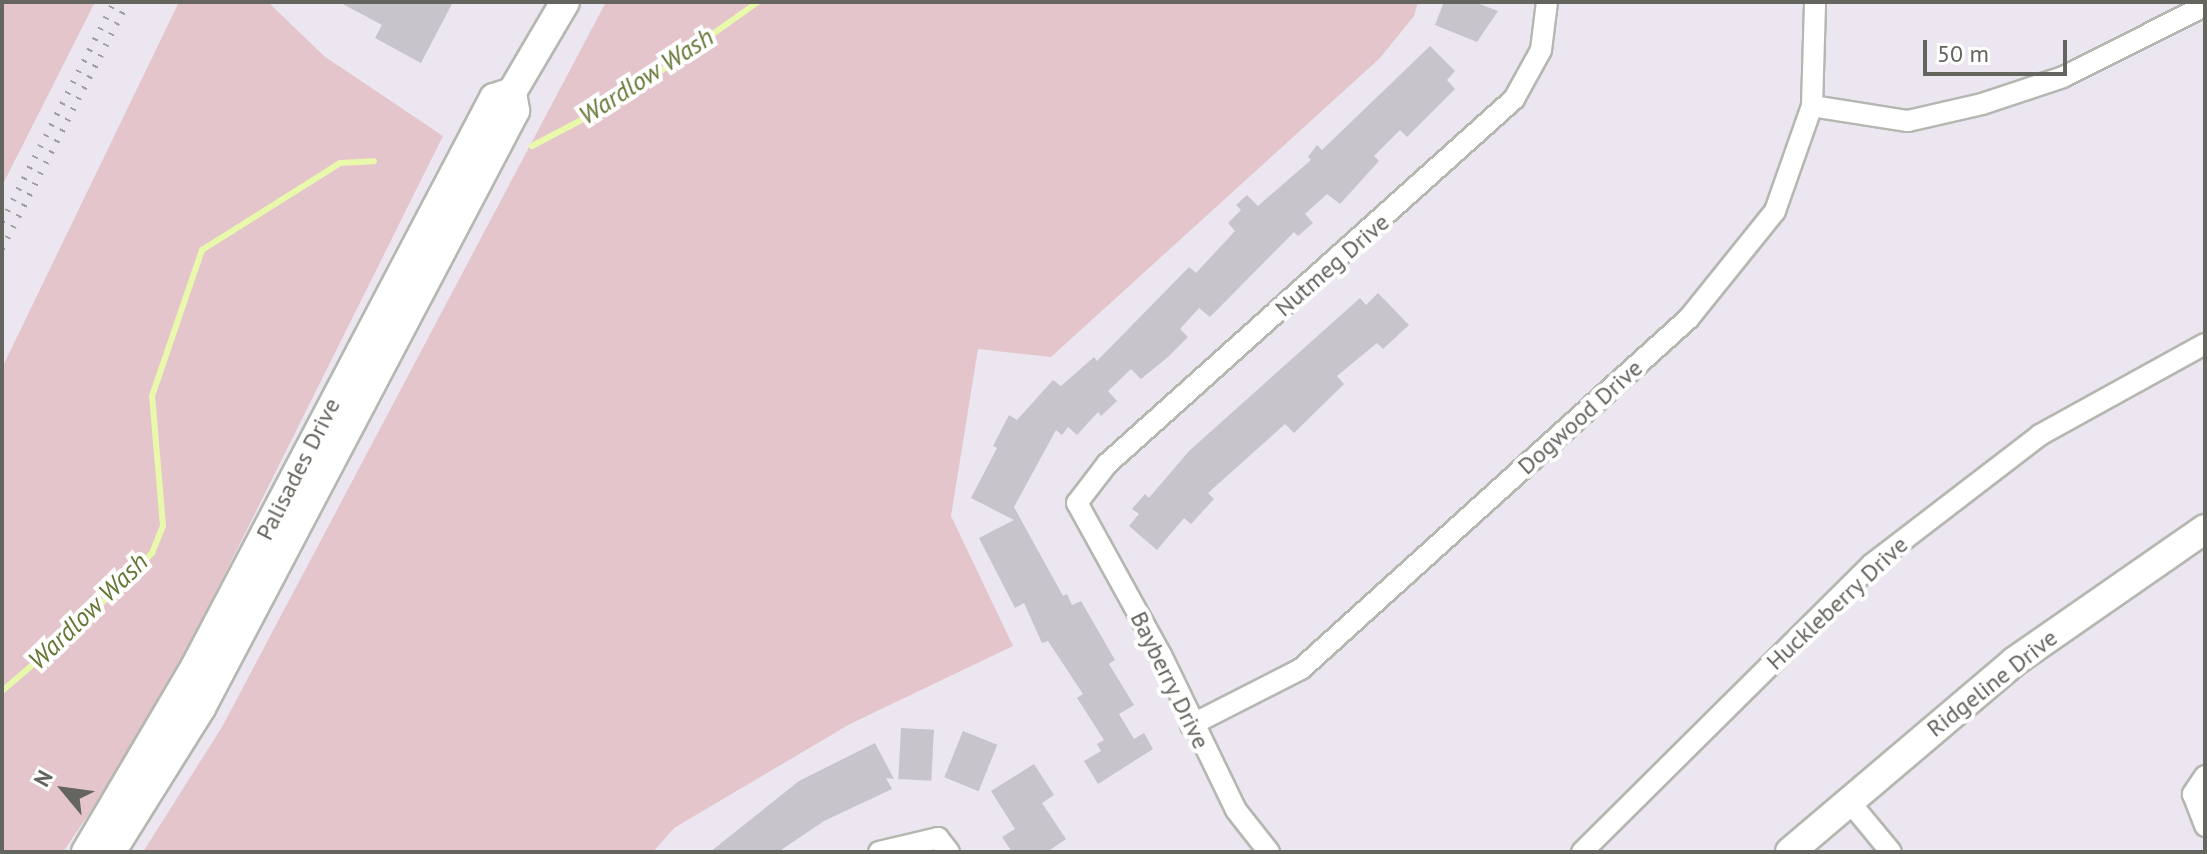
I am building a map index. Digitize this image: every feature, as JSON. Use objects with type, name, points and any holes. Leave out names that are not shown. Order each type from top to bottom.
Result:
[{"type":"street","name":"Palisades Drive","points":[[111,852],[201,708],[515,111],[512,92],[565,2]]},
{"type":"street","name":"Nutmeg Drive","points":[[1077,503],[1107,464],[1514,99],[1541,50],[1547,2]]},
{"type":"street","name":"Dogwood Drive","points":[[1191,725],[1301,669],[1689,318],[1775,211],[1812,106],[1815,2]]},
{"type":"street","points":[[1812,106],[1908,121],[1982,104],[2063,77],[2205,6]]},
{"type":"street","name":"Palisades Drive","points":[[86,852],[195,667],[494,98],[512,92]]},
{"type":"street","name":"Huckleberry Drive","points":[[1582,852],[1872,564],[2040,435],[2205,344]]},
{"type":"street","name":"Bayberry Drive","points":[[1077,503],[1161,655],[1191,725],[1236,810],[1269,852]]},
{"type":"street","name":"Ridgeline Drive","points":[[1790,852],[2015,661],[2205,529]]},
{"type":"street","points":[[2205,776],[2193,794],[2205,826]]},
{"type":"street","points":[[1848,800],[1891,852]]},
{"type":"street","points":[[879,852],[944,845]]},
{"type":"shaded area","points":[[2,2],[95,2],[2,186]]},
{"type":"shaded area","points":[[179,2],[268,2],[324,56],[443,136],[150,724],[63,852],[2,852],[2,368]]},
{"type":"shaded area","points":[[606,2],[1418,2],[1414,16],[1380,58],[1051,357],[978,349],[951,516],[1013,646],[850,724],[674,828],[653,852],[143,852],[222,727]]},
{"type":"building","points":[[339,2],[453,2],[421,63],[375,38],[382,25]]},
{"type":"building","points":[[1444,2],[1474,2],[1498,11],[1477,42],[1435,25]]},
{"type":"building","points":[[1430,46],[1455,71],[1447,80],[1455,89],[1407,137],[1400,130],[1374,156],[1379,161],[1340,204],[1327,194],[1305,214],[1313,223],[1298,236],[1294,232],[1210,317],[1199,308],[1180,329],[1188,337],[1168,357],[1141,379],[1131,369],[1108,391],[1117,401],[1101,416],[1098,412],[1077,435],[1068,427],[1062,435],[1056,430],[1014,507],[1063,596],[1067,594],[1072,605],[1081,601],[1115,660],[1109,664],[1134,705],[1119,714],[1134,739],[1144,733],[1153,749],[1098,784],[1084,761],[1101,751],[1097,744],[1104,740],[1077,698],[1083,694],[1048,641],[1042,643],[1024,603],[1015,608],[979,538],[1014,520],[971,498],[997,448],[993,446],[1009,415],[1017,420],[1053,380],[1061,386],[1094,357],[1097,361],[1189,267],[1196,273],[1235,231],[1228,223],[1241,210],[1236,205],[1247,195],[1258,206],[1311,160],[1308,157],[1317,145],[1322,150]]},
{"type":"building","points":[[1378,293],[1409,325],[1383,349],[1377,343],[1337,376],[1344,384],[1294,433],[1285,424],[1208,493],[1214,499],[1191,524],[1184,518],[1157,550],[1129,526],[1139,514],[1132,509],[1145,494],[1149,498],[1189,451],[1360,298],[1366,305]]},
{"type":"building","points":[[901,728],[934,730],[931,781],[898,779]]},
{"type":"building","points":[[963,731],[997,745],[979,791],[944,777]]},
{"type":"building","points":[[875,743],[894,779],[886,778],[892,789],[824,821],[778,852],[710,852],[799,781]]},
{"type":"building","points":[[1034,764],[1054,795],[1042,803],[1066,839],[1047,852],[1012,852],[1002,837],[1015,829],[991,791]]},
{"type":"waterway","name":"Wardlow Wash","points":[[532,146],[621,99],[758,2]]},
{"type":"waterway","name":"Wardlow Wash","points":[[2,691],[85,620],[152,553],[163,526],[152,396],[202,250],[340,163],[374,161]]},
{"type":"railway","points":[[2,222],[114,2]]},
{"type":"railway","points":[[2,249],[128,2]]}]
